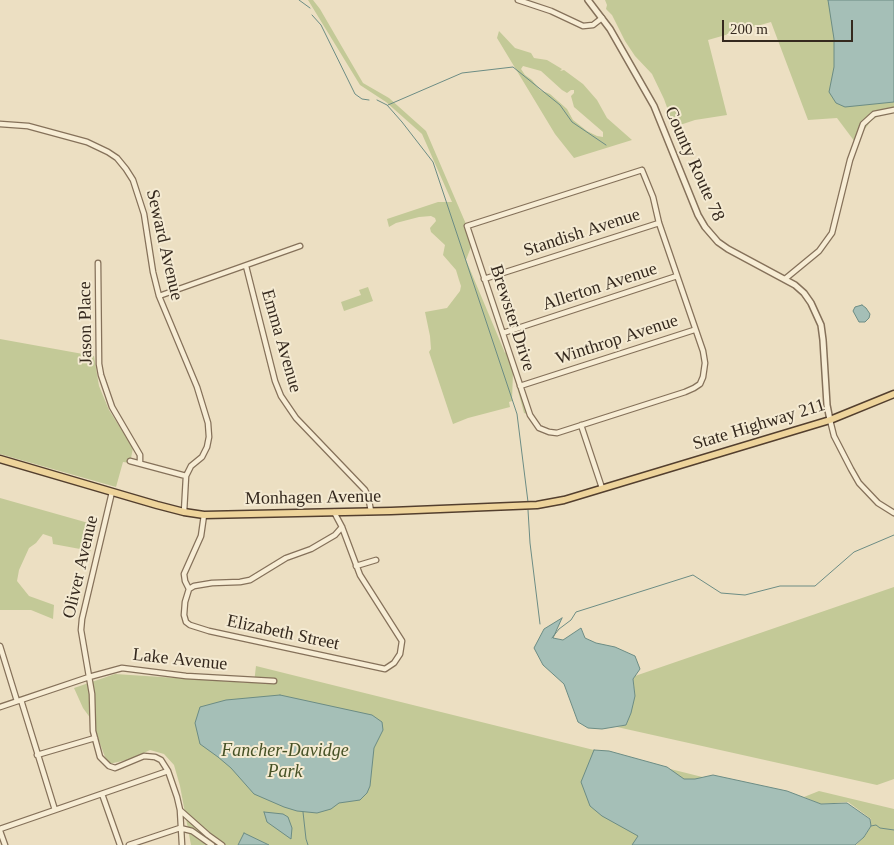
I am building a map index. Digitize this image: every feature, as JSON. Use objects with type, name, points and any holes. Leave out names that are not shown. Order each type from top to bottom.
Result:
[{"type":"main road","name":"State Highway 211","points":[[631,480],[830,420],[894,394]]},
{"type":"main road","name":"Monhagen Avenue","points":[[0,459],[184,512],[204,515],[537,505],[564,500],[631,480]]},
{"type":"street","points":[[518,0],[551,11],[583,26],[593,25],[602,18]]},
{"type":"street","name":"County Route 78","points":[[588,0],[602,18],[634,68],[654,106],[698,215],[705,227],[718,242],[728,249],[785,279],[801,289],[808,297],[821,325],[830,420]]},
{"type":"street","points":[[785,279],[819,251],[832,233],[850,160],[863,124],[874,114],[894,110]]},
{"type":"street","name":"Seward Avenue","points":[[0,124],[28,126],[68,136],[102,149],[122,164],[133,180],[142,204],[153,272],[159,296],[197,387],[208,423],[209,437],[207,447],[202,457],[192,466],[186,476]]},
{"type":"street","name":"Brewster Drive","points":[[642,170],[653,198],[659,223],[677,276],[694,330],[703,351],[703,377],[700,384],[685,392],[557,433],[549,432],[540,428],[530,414],[467,226],[642,170]]},
{"type":"street","name":"Standish Avenue","points":[[484,279],[659,223]]},
{"type":"street","points":[[159,296],[300,246]]},
{"type":"street","name":"Jason Place","points":[[98,263],[99,364],[101,375],[112,407],[140,455],[140,463]]},
{"type":"street","name":"Emma Avenue","points":[[246,266],[275,381],[281,396],[296,418],[365,490],[371,511]]},
{"type":"street","name":"Allerton Avenue","points":[[503,332],[677,276]]},
{"type":"street","name":"Winthrop Avenue","points":[[520,386],[694,330]]},
{"type":"street","points":[[830,420],[834,436],[859,483],[878,503],[894,513]]},
{"type":"street","points":[[582,425],[602,488]]},
{"type":"street","points":[[130,461],[186,476],[184,512]]},
{"type":"street","name":"Oliver Avenue","points":[[112,492],[82,619],[82,642],[93,701],[92,732],[100,757],[109,766],[115,768],[144,756],[151,756],[161,760],[168,771]]},
{"type":"street","points":[[334,512],[342,527],[356,566],[376,560]]},
{"type":"street","points":[[204,515],[201,536],[184,574],[189,589],[194,586],[212,583],[250,580],[286,558],[311,549],[335,535],[342,527]]},
{"type":"street","name":"Elizabeth Street","points":[[189,589],[185,602],[185,619],[190,625],[209,631],[385,669],[394,663],[400,654],[403,645],[402,641],[360,576],[356,566]]},
{"type":"street","points":[[0,646],[55,810]]},
{"type":"street","name":"Lake Avenue","points":[[0,707],[122,668],[186,676],[274,681]]},
{"type":"street","points":[[37,755],[95,738]]},
{"type":"street","points":[[4,845],[0,830],[168,771],[180,810],[182,845]]},
{"type":"street","points":[[102,794],[120,845]]},
{"type":"street","points":[[180,810],[222,845]]},
{"type":"street","points":[[129,845],[180,828],[192,831],[212,845]]},
{"type":"green space","points":[[308,0],[313,0],[320,9],[363,83],[389,98],[426,131],[475,245],[527,414],[524,413],[513,372],[510,407],[453,424],[429,352],[431,349],[430,336],[425,312],[447,308],[460,291],[461,286],[456,270],[443,255],[445,245],[431,232],[430,228],[436,221],[435,218],[431,216],[419,217],[396,223],[389,227],[387,219],[438,202],[452,202],[422,134],[386,102],[360,85]],"holes":[[[471,247],[506,352],[466,260]]]},
{"type":"green space","points":[[605,0],[894,0],[894,111],[881,114],[871,121],[855,142],[837,118],[808,120],[771,22],[708,40],[727,115],[695,120],[674,127],[652,74],[635,56],[625,41],[612,15],[606,9]]},
{"type":"green space","points":[[499,31],[515,48],[531,53],[534,58],[547,60],[562,69],[560,71],[564,70],[583,84],[597,100],[607,118],[632,140],[574,158],[555,134],[497,38]],"holes":[[[523,66],[541,71],[567,93],[574,90],[571,96],[574,107],[603,132],[603,137],[587,131],[573,120],[567,109],[550,94],[540,90],[521,69]]]},
{"type":"green space","points":[[368,287],[373,301],[344,311],[341,302],[361,295],[359,290]]},
{"type":"green space","points":[[0,339],[94,356],[99,386],[109,410],[133,448],[130,463],[123,462],[116,487],[0,454]]},
{"type":"green space","points":[[0,498],[92,524],[83,531],[83,541],[91,551],[53,544],[52,537],[43,534],[29,548],[19,570],[17,581],[29,596],[54,605],[53,619],[31,610],[0,610]]},
{"type":"green space","points":[[894,587],[894,779],[877,785],[617,727],[626,725],[635,696],[633,679],[635,676]]},
{"type":"green space","name":"Fancher-Davidge Park","points":[[256,666],[815,805],[839,845],[191,845],[180,786],[174,765],[164,754],[150,750],[131,759],[109,764],[91,719],[83,708],[74,688],[115,674],[254,683]]},
{"type":"green space","points":[[819,791],[894,809],[894,845],[856,845],[871,826],[871,819],[848,802],[820,804],[804,797]]},
{"type":"water","points":[[828,0],[894,0],[894,102],[845,107],[836,103],[829,92],[834,67],[834,39]]},
{"type":"water","points":[[862,305],[870,314],[865,322],[859,322],[853,311],[855,307]]},
{"type":"water","points":[[562,618],[553,638],[563,640],[581,628],[585,638],[596,643],[615,647],[635,656],[640,669],[633,679],[635,696],[626,725],[602,729],[588,728],[578,722],[564,684],[543,665],[534,648],[544,629]]},
{"type":"water","points":[[280,695],[372,715],[382,722],[383,730],[374,748],[370,786],[367,793],[360,800],[339,803],[331,809],[317,813],[297,811],[284,807],[254,794],[231,768],[200,744],[195,723],[200,707],[226,700]]},
{"type":"water","points":[[594,750],[609,751],[667,767],[684,779],[695,779],[713,775],[787,791],[821,804],[847,803],[870,819],[871,826],[864,837],[855,845],[632,845],[638,836],[602,816],[590,806],[581,782]]},
{"type":"water","points":[[264,812],[283,814],[288,817],[292,828],[291,839],[267,822]]},
{"type":"water","points":[[244,833],[269,845],[238,845]]},
{"type":"waterway","points":[[299,0],[310,8]]},
{"type":"waterway","points":[[312,15],[321,25],[355,94],[362,99],[369,100]]},
{"type":"waterway","points":[[388,105],[462,73],[513,67],[560,105],[572,122],[606,145]]},
{"type":"waterway","points":[[377,100],[387,105],[433,162],[517,414],[528,502]]},
{"type":"waterway","points":[[528,510],[540,624]]},
{"type":"waterway","points":[[552,638],[559,629],[571,620],[576,612],[693,575],[721,593],[745,595],[780,586],[815,586],[854,552],[894,535]]},
{"type":"waterway","points":[[303,812],[308,845]]},
{"type":"waterway","points":[[871,826],[876,825],[880,828],[894,830]]}]
